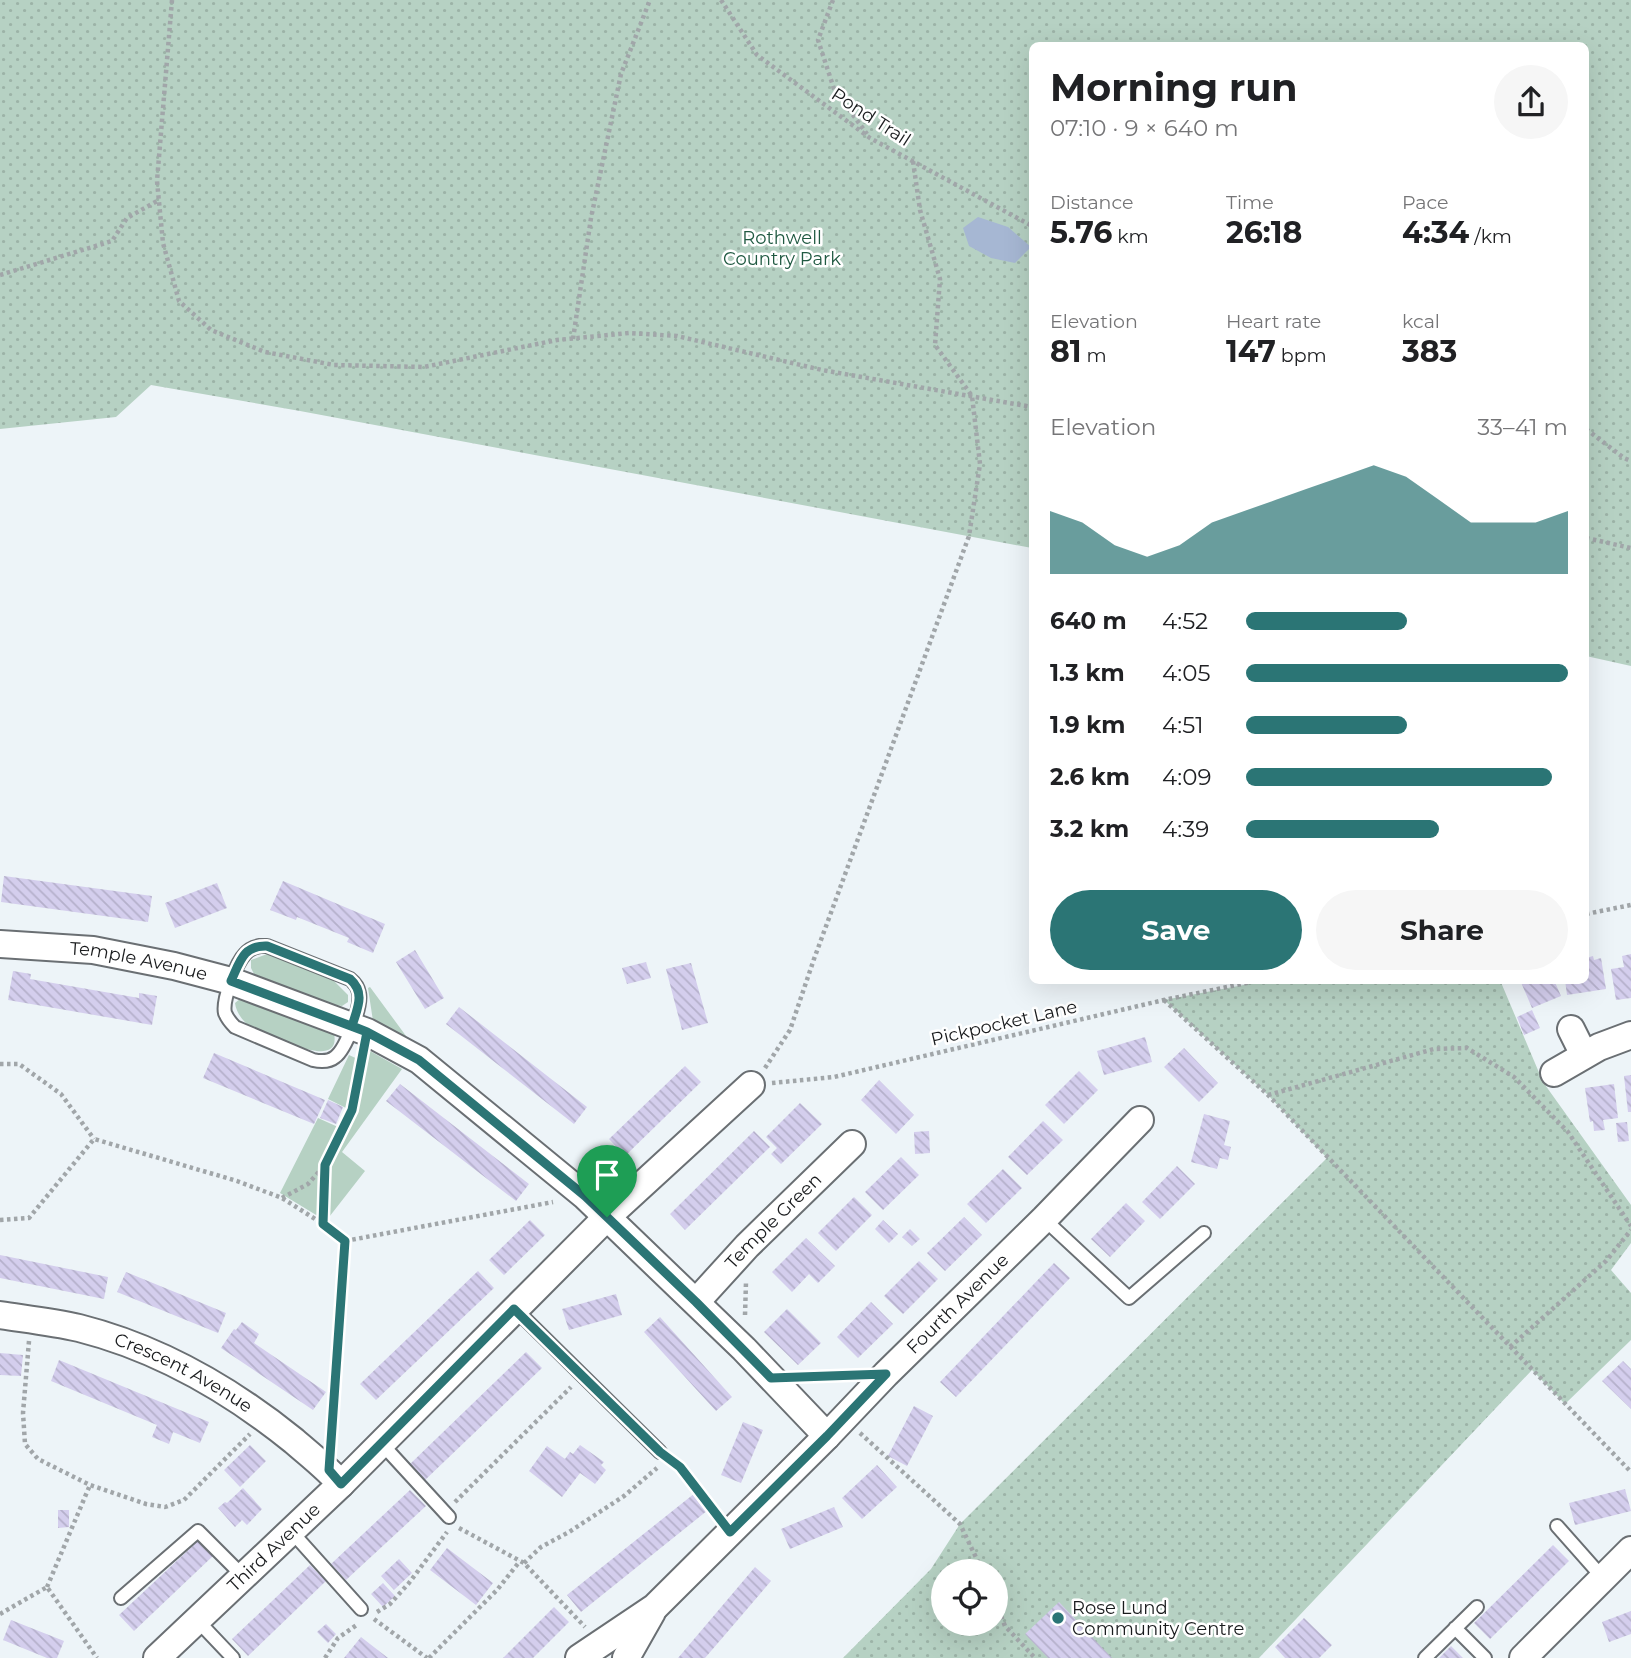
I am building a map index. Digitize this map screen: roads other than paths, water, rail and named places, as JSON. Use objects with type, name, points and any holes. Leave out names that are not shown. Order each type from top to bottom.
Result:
[{"type":"street","name":"Temple Avenue","points":[[0,944],[93,950],[174,966],[231,981],[360,1029],[419,1060],[585,1196],[771,1378],[835,1427]]},
{"type":"street","points":[[1571,1029],[1584,1055]]},
{"type":"street","points":[[1554,1073],[1599,1047],[1631,1035]]},
{"type":"street","name":"Third Avenue","points":[[156,1658],[291,1531],[335,1477],[381,1443],[607,1217],[751,1085]]},
{"type":"street","name":"Fourth Avenue","points":[[590,1651],[655,1607],[1140,1121]]},
{"type":"street","name":"Temple Green","points":[[696,1302],[747,1246],[852,1144]]},
{"type":"street","name":"Crescent Avenue","points":[[0,1315],[79,1328],[134,1346],[201,1376],[266,1418],[335,1477]]},
{"type":"street","points":[[1523,1658],[1631,1550]]},
{"type":"street","name":"Fourth Avenue","points":[[626,1658],[655,1607]]},
{"type":"lane","points":[[267,946],[350,979],[356,984],[360,996],[360,1029],[334,1058],[328,1061],[313,1060],[235,1027],[225,1013],[224,1004],[242,957],[253,947],[267,946]]},
{"type":"lane","points":[[1044,1219],[1129,1298],[1204,1233]]},
{"type":"lane","points":[[514,1309],[664,1455]]},
{"type":"lane","points":[[381,1443],[447,1515]]},
{"type":"lane","points":[[1557,1526],[1603,1578]]},
{"type":"lane","points":[[121,1598],[198,1531],[243,1576]]},
{"type":"lane","points":[[291,1531],[366,1613]]},
{"type":"lane","points":[[1425,1658],[1477,1606]]},
{"type":"lane","points":[[197,1620],[233,1658]]},
{"type":"lane","points":[[1455,1628],[1485,1658]]},
{"type":"water","points":[[978,217],[1008,227],[1029,245],[1029,249],[1015,263],[991,258],[969,246],[963,228]]},
{"type":"place","name":"Rose Lund Community Centre","points":[[1058,1618]]},
{"type":"park label","name":"Rothwell Country Park","points":[[782,248]]}]
